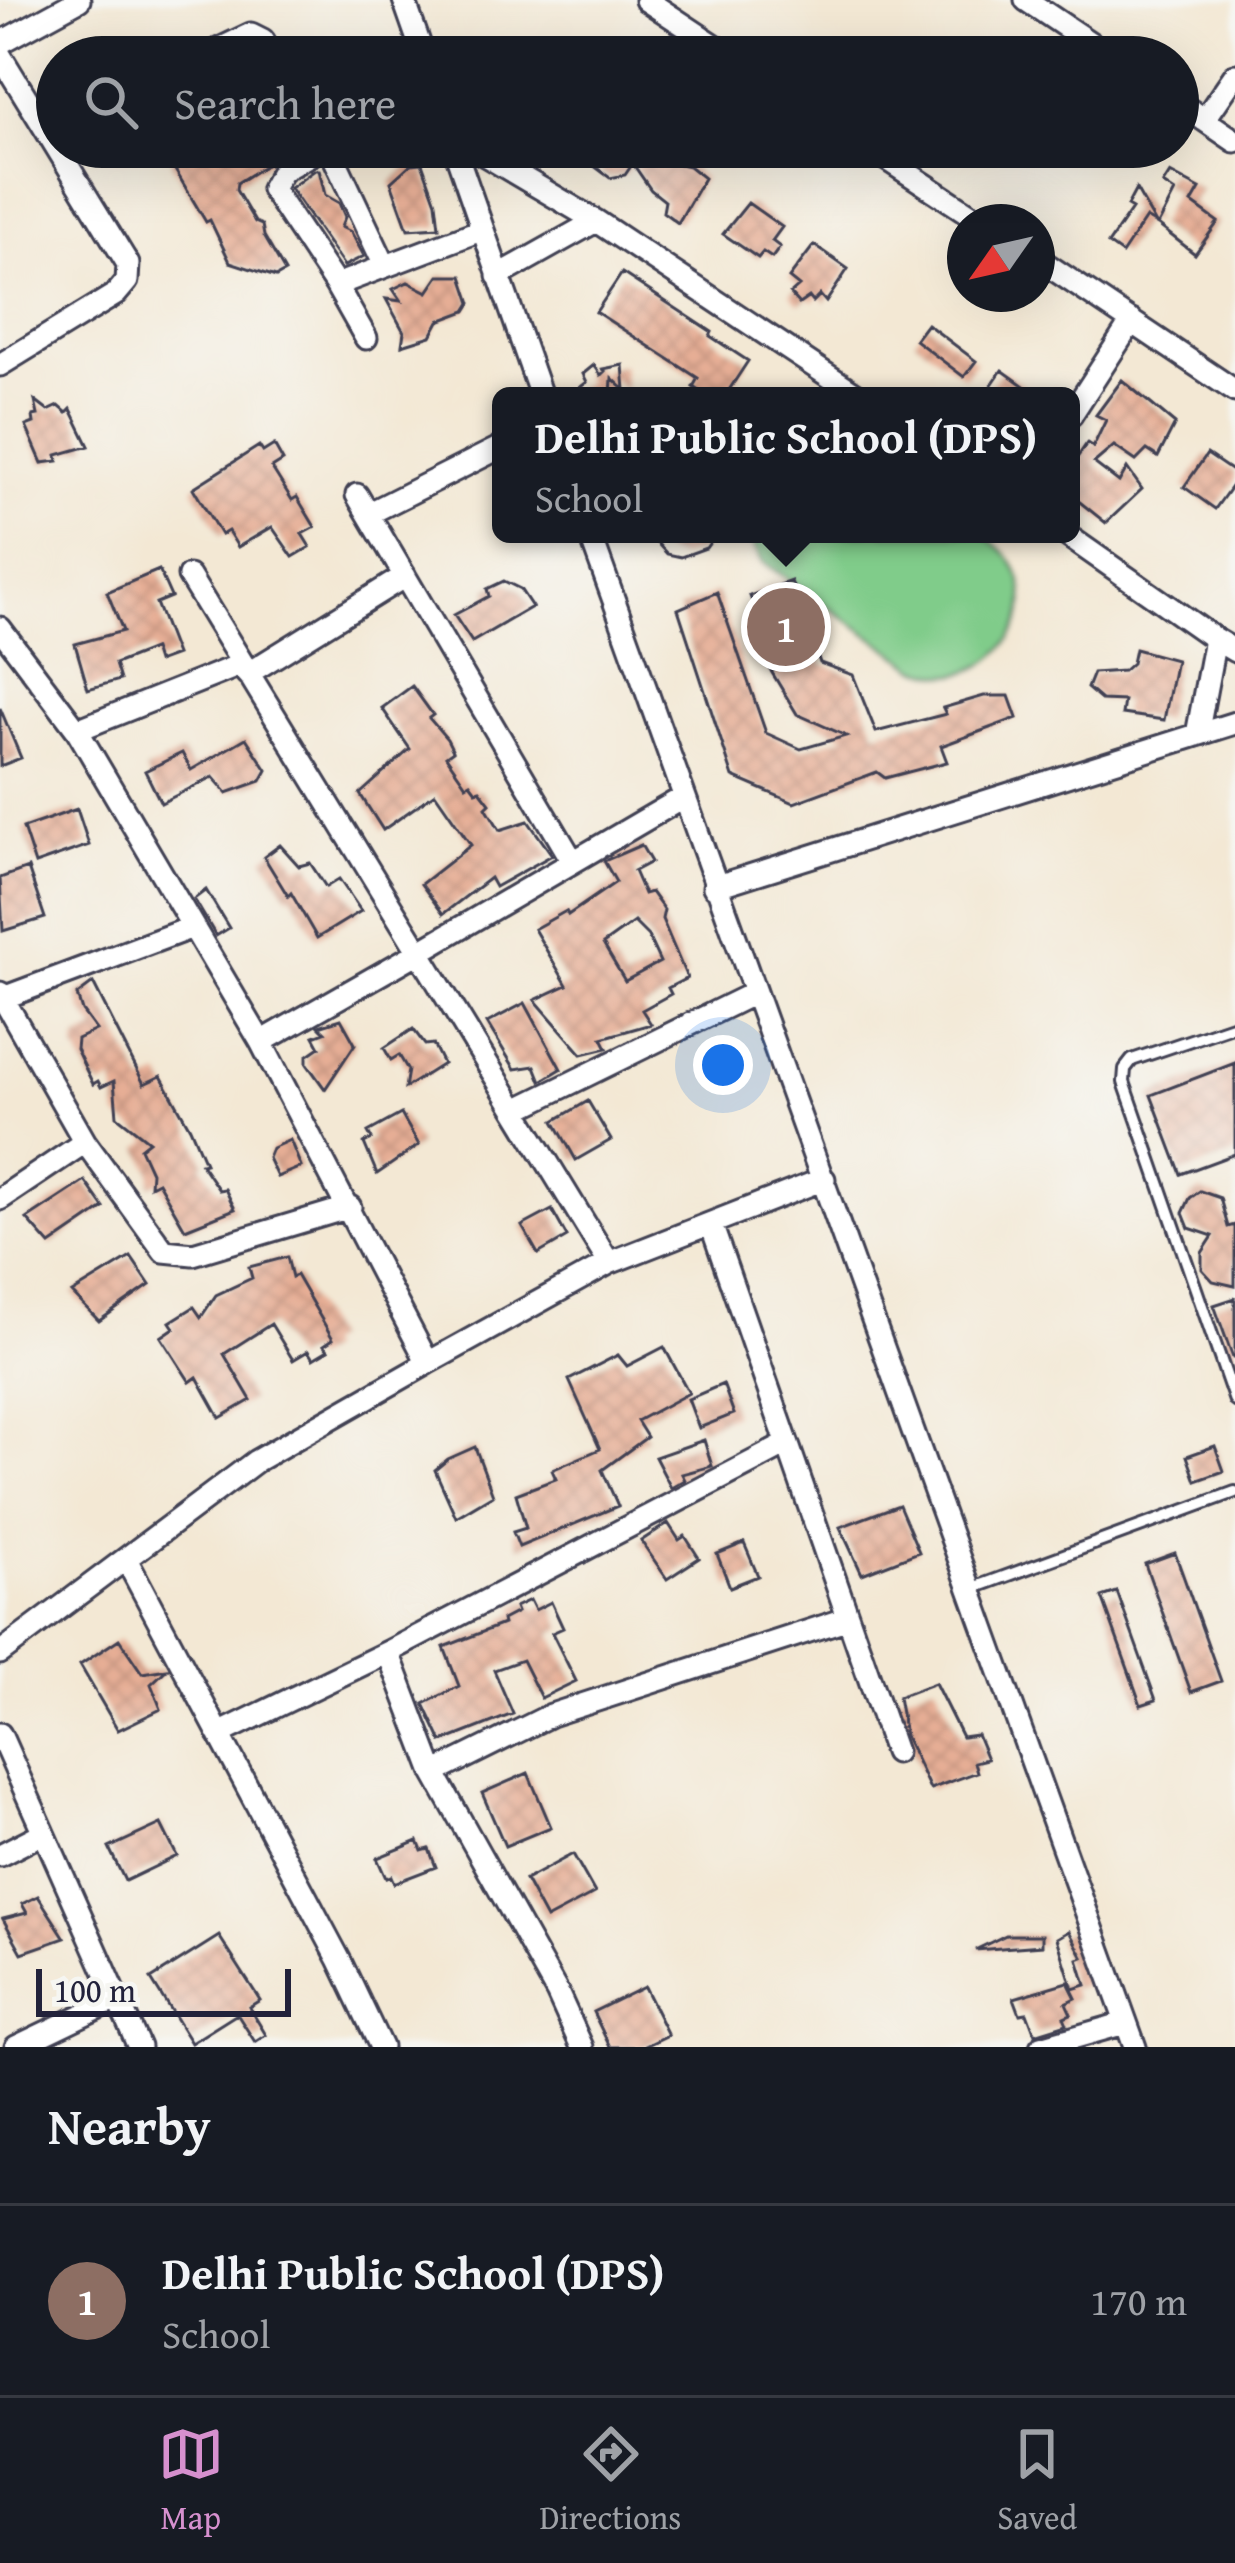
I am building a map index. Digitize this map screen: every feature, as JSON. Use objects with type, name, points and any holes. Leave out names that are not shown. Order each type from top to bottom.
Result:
[{"type":"street","points":[[0,44],[79,0]]},
{"type":"street","points":[[404,0],[417,36]]},
{"type":"street","points":[[646,0],[700,36]]},
{"type":"street","points":[[1026,0],[1080,36]]},
{"type":"street","points":[[0,55],[36,114]]},
{"type":"street","points":[[1204,120],[1235,75]]},
{"type":"street","points":[[1199,117],[1235,141]]},
{"type":"street","points":[[0,365],[116,294],[127,281],[128,264],[69,168]]},
{"type":"street","points":[[287,168],[272,189],[366,338]]},
{"type":"street","points":[[336,168],[385,266]]},
{"type":"street","points":[[461,168],[538,387]]},
{"type":"street","points":[[506,168],[596,221],[845,387]]},
{"type":"street","points":[[900,168],[955,204]]},
{"type":"street","points":[[498,276],[596,221]]},
{"type":"street","points":[[336,285],[482,230]]},
{"type":"street","points":[[1055,270],[1232,383]]},
{"type":"street","points":[[1080,401],[1132,321]]},
{"type":"street","points":[[492,451],[363,504],[572,860]]},
{"type":"street","points":[[593,543],[1135,2047]]},
{"type":"street","points":[[1078,543],[1235,651]]},
{"type":"street","points":[[189,576],[609,1263]]},
{"type":"street","points":[[77,730],[244,669],[406,576]]},
{"type":"street","points":[[0,628],[9,655],[77,730],[261,1042],[428,1363]]},
{"type":"street","points":[[1197,735],[1215,639]]},
{"type":"street","points":[[714,887],[1235,723]]},
{"type":"street","points":[[261,1042],[684,797]]},
{"type":"street","points":[[190,928],[1,996],[85,1142],[164,1251],[194,1254],[350,1207]]},
{"type":"street","points":[[516,1110],[754,993]]},
{"type":"street","points":[[0,1199],[85,1142]]},
{"type":"street","points":[[0,1654],[256,1461],[609,1263],[824,1179]]},
{"type":"street","points":[[711,1224],[896,1752]]},
{"type":"street","points":[[219,1734],[388,1652],[788,1444]]},
{"type":"street","points":[[126,1559],[381,2047]]},
{"type":"street","points":[[434,1773],[551,1715],[846,1619]]},
{"type":"street","points":[[388,1652],[434,1773],[557,1992],[582,2047]]},
{"type":"street","points":[[0,1734],[140,2047]]},
{"type":"street","points":[[0,1855],[43,1833]]},
{"type":"street","points":[[16,2047],[116,1999]]},
{"type":"street","points":[[1041,2047],[1125,2023]]},
{"type":"lane","points":[[1235,1025],[1132,1060],[1124,1082],[1235,1401]]},
{"type":"lane","points":[[970,1589],[1235,1492]]},
{"type":"green space","points":[[752,543],[993,543],[1015,567],[1023,604],[1019,622],[997,654],[964,673],[945,675],[917,668],[763,562]]},
{"type":"building","points":[[174,168],[261,168],[237,183],[236,190],[255,222],[262,225],[285,272],[276,277],[230,262],[210,220],[206,222]]},
{"type":"building","points":[[407,168],[424,168],[439,227],[408,229],[391,182]]},
{"type":"building","points":[[597,168],[630,168],[625,175],[610,178]]},
{"type":"building","points":[[636,168],[692,168],[704,178],[678,223],[663,212],[665,201]]},
{"type":"building","points":[[319,170],[325,195],[339,203],[345,217],[341,227],[351,232],[364,256],[344,266],[290,188]]},
{"type":"building","points":[[1170,173],[1200,189],[1192,203],[1218,222],[1195,254],[1158,225],[1175,192],[1163,184]]},
{"type":"building","points":[[1136,189],[1156,224],[1146,218],[1122,254],[1108,244],[1132,209],[1127,206]]},
{"type":"building","points":[[748,203],[782,227],[772,241],[780,247],[772,258],[763,252],[758,258],[723,234]]},
{"type":"building","points":[[814,245],[848,269],[826,302],[820,295],[813,302],[809,297],[799,304],[790,294],[799,286],[789,278]]},
{"type":"building","points":[[622,273],[748,361],[731,387],[693,387],[698,378],[596,312]]},
{"type":"building","points":[[439,276],[462,276],[471,303],[466,311],[439,321],[431,336],[402,345],[404,332],[386,299],[401,301],[393,289],[408,282],[428,292]]},
{"type":"building","points":[[927,324],[976,361],[964,377],[915,340]]},
{"type":"building","points":[[594,365],[601,375],[603,369],[623,365],[625,387],[612,378],[612,387],[581,387],[587,382],[583,374]]},
{"type":"building","points":[[1002,370],[1026,387],[990,387]]},
{"type":"building","points":[[1122,380],[1175,424],[1158,457],[1147,450],[1136,461],[1114,446],[1094,463],[1119,482],[1127,468],[1142,489],[1106,523],[1080,502],[1080,454],[1087,443],[1093,447],[1106,420],[1096,415]]},
{"type":"building","points":[[35,401],[48,411],[59,406],[67,413],[71,409],[89,446],[42,463],[26,426],[38,415]]},
{"type":"building","points":[[274,445],[283,461],[272,468],[315,527],[302,534],[310,547],[293,557],[272,527],[238,547],[228,531],[221,535],[193,488],[259,446],[263,452]]},
{"type":"building","points":[[1207,454],[1235,473],[1235,481],[1215,509],[1184,487]]},
{"type":"building","points":[[657,543],[710,543],[681,557],[667,554]]},
{"type":"building","points":[[159,570],[171,597],[156,603],[176,655],[157,662],[153,649],[115,664],[120,680],[88,689],[75,644],[123,631],[107,592]]},
{"type":"building","points":[[504,581],[520,589],[532,607],[472,642],[454,615],[489,596],[487,589]]},
{"type":"building","points":[[791,581],[820,663],[853,675],[876,732],[946,714],[943,708],[984,696],[1009,696],[1017,718],[941,746],[947,762],[885,778],[877,772],[794,803],[733,777],[678,609],[717,592],[766,733],[801,749],[846,736],[797,714],[771,671],[777,669],[750,596]]},
{"type":"building","points":[[1135,649],[1176,660],[1164,720],[1122,714],[1124,701],[1101,700],[1087,688],[1093,673],[1123,671],[1132,663]]},
{"type":"building","points":[[412,686],[453,751],[446,756],[466,785],[480,790],[490,803],[486,807],[500,830],[528,821],[552,855],[495,887],[490,878],[443,914],[421,884],[471,845],[435,793],[383,830],[360,794],[410,749],[382,708]]},
{"type":"building","points":[[0,708],[21,758],[0,766]]},
{"type":"building","points":[[246,738],[267,770],[261,781],[227,793],[213,777],[161,803],[145,771],[182,753],[191,770]]},
{"type":"building","points":[[77,809],[89,845],[35,864],[23,828]]},
{"type":"building","points":[[280,845],[299,866],[310,863],[326,887],[339,879],[361,911],[317,938],[264,857]]},
{"type":"building","points":[[641,845],[651,862],[634,871],[644,894],[651,892],[664,910],[662,919],[687,978],[668,988],[671,994],[642,1010],[651,1024],[602,1038],[607,1048],[582,1054],[535,1000],[567,985],[534,929],[566,911],[568,915],[616,882],[604,861]],"holes":[[[634,922],[648,936],[660,962],[625,981],[603,944]]]},
{"type":"building","points":[[28,868],[45,918],[3,931],[0,878]]},
{"type":"building","points":[[206,890],[229,928],[216,936],[194,899]]},
{"type":"building","points":[[93,983],[144,1084],[161,1076],[190,1128],[205,1163],[201,1164],[219,1190],[225,1189],[235,1209],[185,1229],[158,1182],[150,1186],[151,1172],[140,1148],[149,1141],[117,1116],[114,1081],[101,1087],[98,1081],[93,1084],[76,1049],[77,1039],[96,1030],[77,995]]},
{"type":"building","points":[[525,1003],[561,1069],[541,1081],[535,1066],[515,1069],[487,1023]]},
{"type":"building","points":[[341,1019],[355,1044],[325,1089],[307,1064],[307,1056],[320,1047],[314,1036],[325,1032],[319,1026]]},
{"type":"building","points":[[413,1029],[425,1045],[433,1044],[443,1064],[405,1088],[408,1070],[399,1055],[391,1060],[384,1048]]},
{"type":"building","points":[[1235,1063],[1235,1154],[1181,1174],[1151,1095]]},
{"type":"building","points":[[588,1101],[611,1140],[576,1160],[554,1121]]},
{"type":"building","points":[[401,1114],[419,1145],[377,1174],[364,1143],[372,1139],[368,1132]]},
{"type":"building","points":[[290,1140],[301,1167],[277,1177],[268,1158],[272,1148]]},
{"type":"building","points":[[85,1181],[104,1208],[50,1245],[27,1219]]},
{"type":"building","points":[[1200,1191],[1220,1198],[1228,1227],[1235,1225],[1235,1286],[1213,1281],[1202,1269],[1202,1253],[1213,1236],[1189,1228],[1183,1213],[1190,1198]]},
{"type":"building","points":[[552,1210],[567,1237],[538,1254],[522,1226]]},
{"type":"building","points":[[131,1257],[150,1285],[99,1321],[72,1293]]},
{"type":"building","points":[[287,1257],[292,1277],[296,1275],[333,1339],[324,1345],[328,1350],[313,1359],[308,1351],[293,1360],[271,1324],[224,1354],[251,1400],[220,1418],[197,1377],[190,1382],[161,1337],[174,1328],[170,1322],[194,1307],[201,1317],[216,1295],[252,1278],[249,1267]]},
{"type":"building","points":[[1235,1298],[1235,1358],[1233,1358],[1214,1305]]},
{"type":"building","points":[[664,1347],[689,1393],[637,1421],[647,1437],[602,1470],[618,1506],[519,1547],[513,1532],[526,1528],[516,1494],[556,1479],[552,1470],[600,1449],[569,1380],[618,1355],[627,1366]]},
{"type":"building","points":[[723,1384],[734,1414],[699,1428],[688,1399]]},
{"type":"building","points":[[704,1440],[712,1466],[682,1474],[685,1480],[671,1488],[655,1457]]},
{"type":"building","points":[[1215,1446],[1224,1471],[1196,1481],[1187,1456]]},
{"type":"building","points":[[475,1447],[493,1495],[456,1517],[435,1470]]},
{"type":"building","points":[[899,1505],[919,1552],[862,1574],[840,1527]]},
{"type":"building","points":[[668,1523],[679,1540],[685,1536],[699,1558],[667,1579],[641,1541]]},
{"type":"building","points":[[744,1543],[758,1576],[730,1587],[717,1554]]},
{"type":"building","points":[[1175,1553],[1221,1681],[1191,1692],[1145,1564]]},
{"type":"building","points":[[1117,1592],[1156,1700],[1141,1705],[1102,1597]]},
{"type":"building","points":[[530,1600],[535,1610],[551,1602],[563,1628],[552,1633],[576,1681],[541,1698],[522,1660],[494,1670],[513,1714],[442,1742],[424,1704],[459,1686],[444,1647],[503,1624],[502,1620],[517,1612],[515,1607]]},
{"type":"building","points":[[119,1639],[142,1673],[167,1669],[151,1684],[161,1709],[118,1730],[80,1665]]},
{"type":"building","points":[[935,1683],[962,1737],[977,1735],[987,1759],[974,1762],[977,1772],[930,1789],[905,1736],[898,1697]]},
{"type":"building","points":[[528,1773],[551,1827],[505,1846],[482,1793]]},
{"type":"building","points":[[161,1824],[177,1856],[125,1881],[109,1848]]},
{"type":"building","points":[[418,1841],[422,1851],[429,1849],[436,1867],[394,1883],[391,1876],[386,1878],[377,1858]]},
{"type":"building","points":[[573,1854],[595,1893],[546,1919],[525,1880]]},
{"type":"building","points":[[38,1896],[65,1938],[22,1953],[3,1919],[27,1913],[22,1904]]},
{"type":"building","points":[[1069,1931],[1083,1957],[1078,1959],[1086,1985],[1073,1989],[1057,1938]]},
{"type":"building","points":[[1006,1935],[1042,1935],[1042,1945],[975,1950]]},
{"type":"building","points":[[219,1936],[260,2000],[249,2007],[266,2035],[255,2042],[237,2014],[191,2043],[151,1979]]},
{"type":"building","points":[[1068,1982],[1076,1998],[1066,2003],[1071,2014],[1064,2017],[1067,2024],[1035,2034],[1027,2013],[1020,2014],[1014,1998]]},
{"type":"building","points":[[644,1987],[668,2035],[643,2047],[610,2047],[593,2012]]},
{"type":"place","name":"Delhi Public School (DPS)","points":[[786,627]]}]
